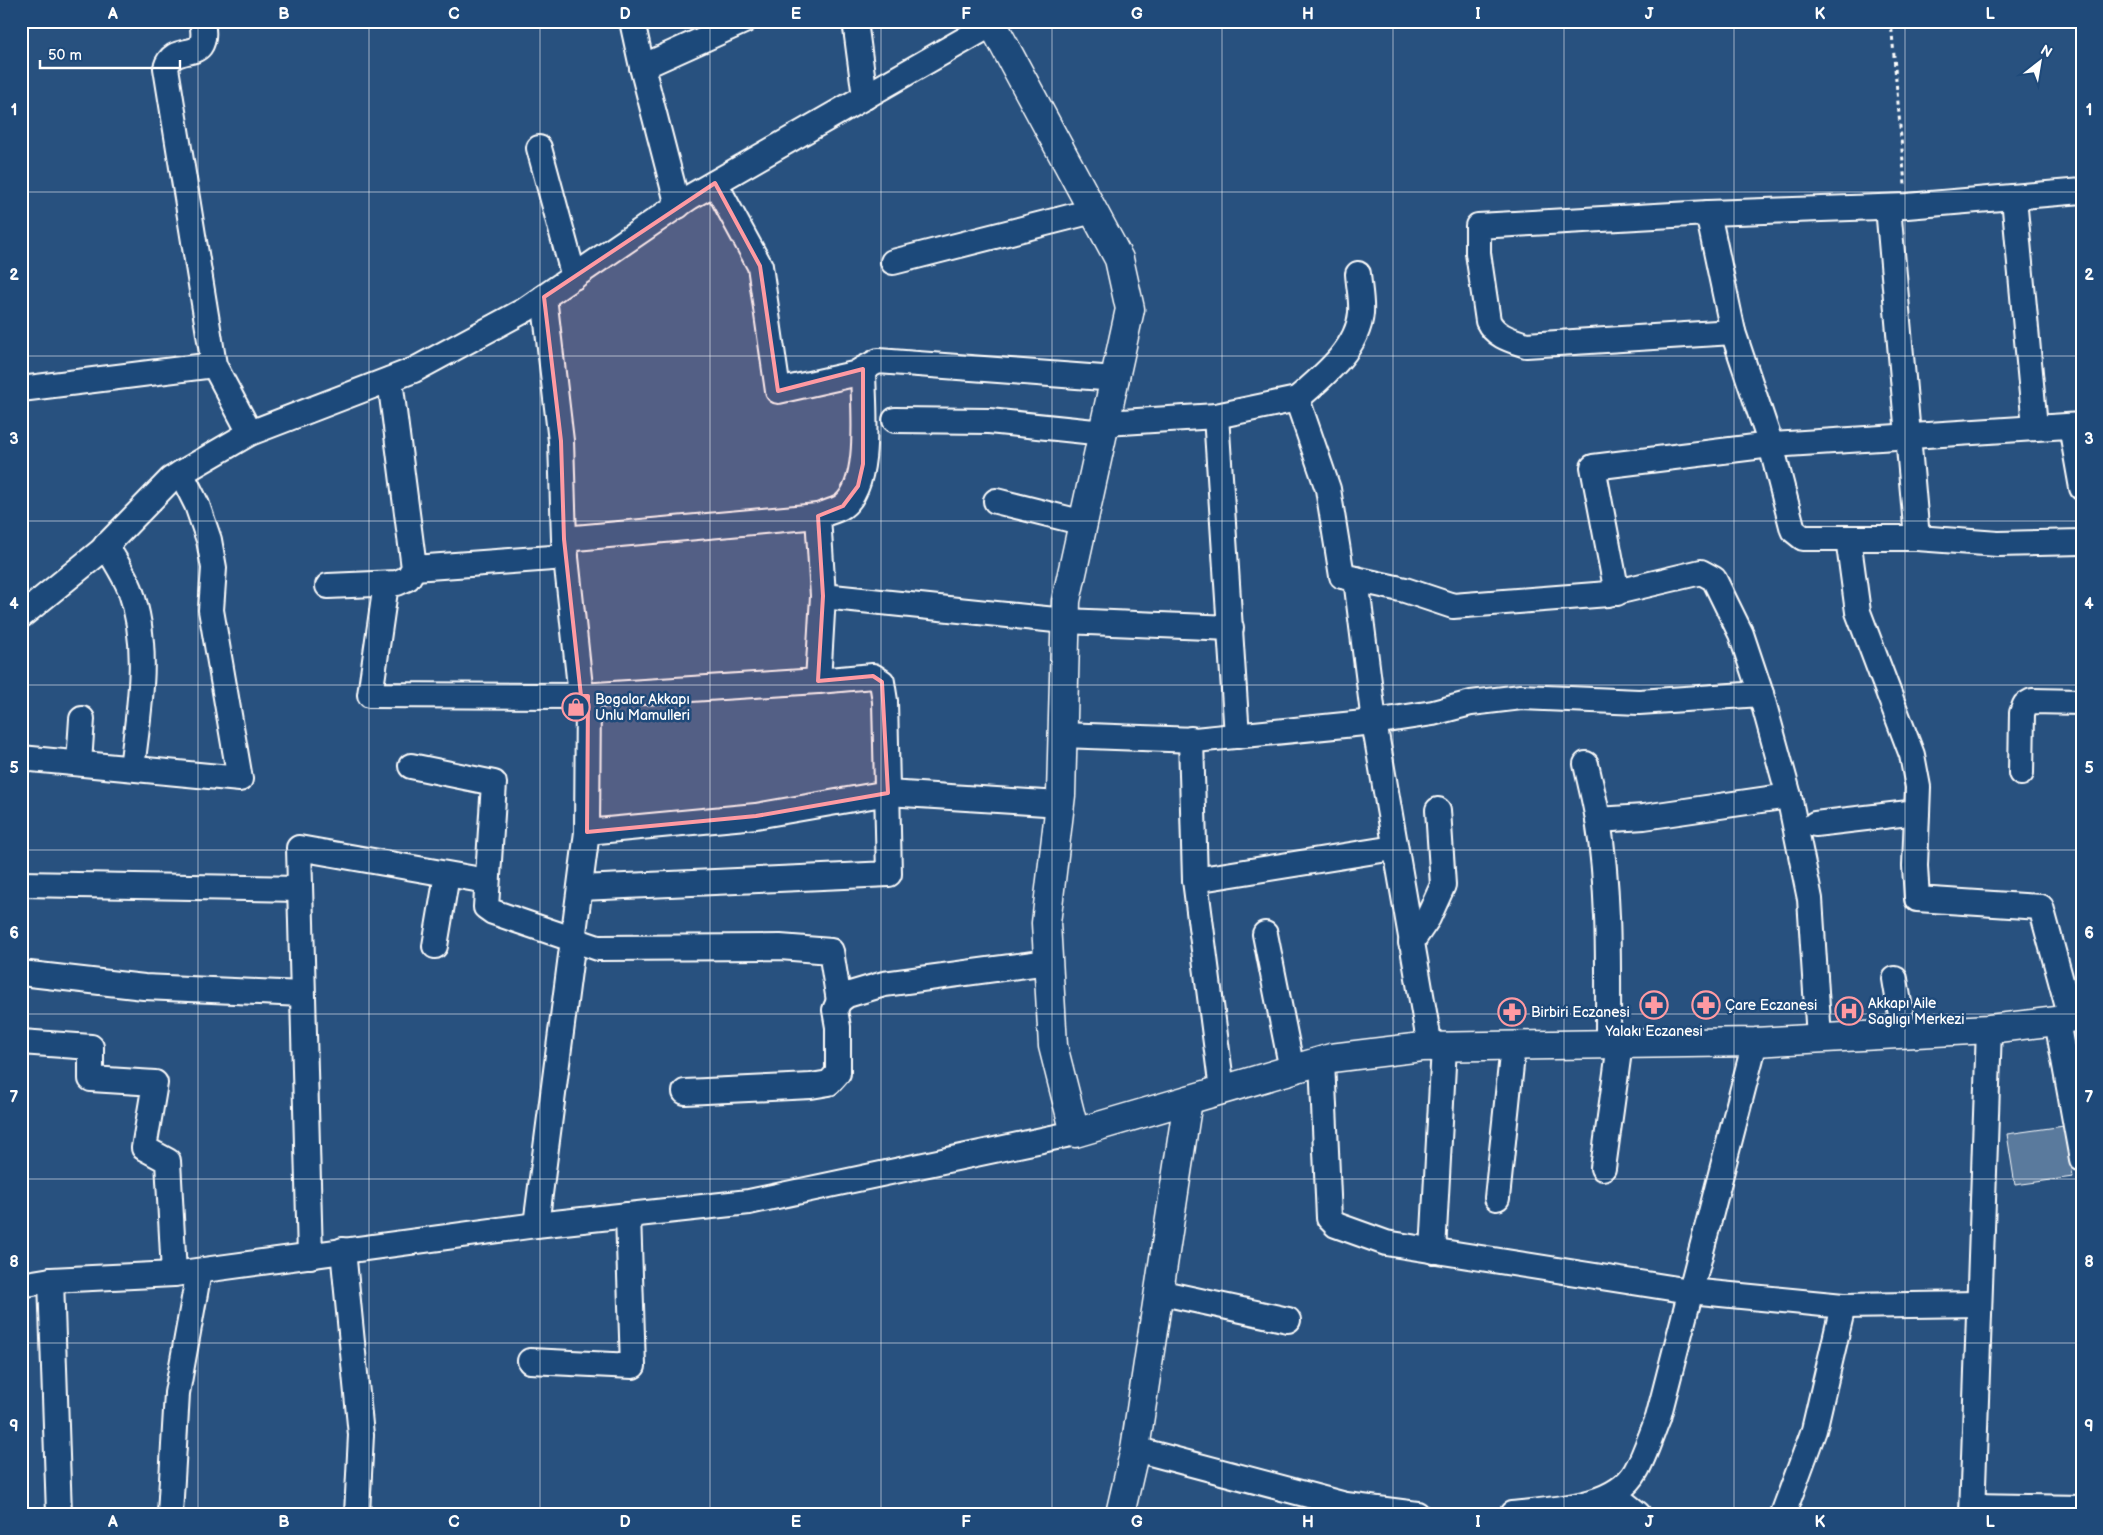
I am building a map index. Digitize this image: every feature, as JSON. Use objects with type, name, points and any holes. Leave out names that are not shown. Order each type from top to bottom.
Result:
[{"type":"main road","points":[[992,23],[1119,259],[1130,309],[1066,601],[1060,804],[1046,923],[1054,1046],[1075,1133],[1322,1061],[1437,1047],[1755,1042],[1989,1029],[2070,1018]]},
{"type":"main road","points":[[1120,1514],[1135,1449],[1188,1100]]},
{"type":"street","points":[[202,21],[204,39],[201,47],[198,50],[175,55],[169,59],[166,68],[214,364],[250,433]]},
{"type":"street","points":[[632,21],[678,206]]},
{"type":"street","points":[[642,67],[744,21]]},
{"type":"street","points":[[855,21],[864,97]]},
{"type":"street","points":[[21,616],[106,546],[171,479],[180,473],[250,433],[414,370],[524,310],[715,183],[992,23]]},
{"type":"street","points":[[539,148],[574,277]]},
{"type":"street","points":[[715,183],[760,266],[778,391],[854,374],[878,361],[1116,379]]},
{"type":"street","points":[[1733,332],[1526,346],[1501,335],[1492,329],[1488,321],[1478,253],[1478,226],[1708,213],[1897,207],[2082,191]]},
{"type":"street","points":[[2014,198],[2035,427]]},
{"type":"street","points":[[1897,207],[1907,436],[1917,538]]},
{"type":"street","points":[[893,262],[1093,211]]},
{"type":"street","points":[[1708,213],[1733,332],[1772,446],[1793,530],[1803,538],[1917,538],[1998,544],[2082,542]]},
{"type":"street","points":[[895,420],[989,421],[1105,428],[1216,416],[1297,398],[1341,356],[1358,327],[1361,312],[1358,274]]},
{"type":"street","points":[[536,1225],[587,832],[584,696],[565,548],[561,441],[544,297]]},
{"type":"street","points":[[21,389],[214,364]]},
{"type":"street","points":[[414,568],[818,516],[843,506],[858,486],[864,464],[863,369]]},
{"type":"street","points":[[328,586],[397,583],[408,578],[414,568],[390,380]]},
{"type":"street","points":[[1297,398],[1328,489],[1342,576],[1405,590],[1454,606],[1617,592],[1701,572],[1709,574],[1722,593],[1741,634],[1761,694],[1789,796],[1810,899],[1819,1038]]},
{"type":"street","points":[[1216,416],[1238,736]]},
{"type":"street","points":[[1617,592],[1593,467],[1772,446],[2076,425],[2082,488]]},
{"type":"street","points":[[21,758],[240,779],[211,610],[214,568],[210,540],[197,504],[180,473]]},
{"type":"street","points":[[996,501],[1084,523]]},
{"type":"street","points":[[818,516],[823,596],[818,681]]},
{"type":"street","points":[[1848,538],[1858,612],[1912,755],[1918,787],[1915,866],[1917,899],[2041,907],[2070,1018],[2082,1159]]},
{"type":"street","points":[[106,546],[129,588],[139,622],[143,652],[132,768]]},
{"type":"street","points":[[1356,579],[1374,722],[1394,848],[1412,943],[1437,1047],[1433,1251]]},
{"type":"street","points":[[386,584],[370,696],[584,696],[873,676],[882,682],[886,701],[889,874],[581,888]]},
{"type":"street","points":[[823,596],[1065,621],[1231,628]]},
{"type":"street","points":[[1062,735],[1191,739],[1374,722],[1433,714],[1471,703],[1521,697],[1639,702],[1761,694]]},
{"type":"street","points":[[2021,773],[2022,713],[2025,705],[2032,701],[2082,702]]},
{"type":"street","points":[[78,763],[82,718]]},
{"type":"street","points":[[1191,739],[1195,880],[1222,1090]]},
{"type":"street","points":[[1586,764],[1598,820],[1605,886],[1614,1044],[1603,1168]]},
{"type":"street","points":[[411,766],[494,783],[486,907],[493,912],[598,948],[780,947],[831,951],[840,1001]]},
{"type":"street","points":[[587,832],[756,816],[888,793],[1060,804]]},
{"type":"street","points":[[1598,820],[1644,817],[1789,796]]},
{"type":"street","points":[[1412,943],[1428,918],[1443,885],[1438,810]]},
{"type":"street","points":[[1815,824],[1917,812]]},
{"type":"street","points":[[310,1256],[299,848],[488,881]]},
{"type":"street","points":[[1195,880],[1394,848]]},
{"type":"street","points":[[435,946],[447,875]]},
{"type":"street","points":[[21,884],[299,889]]},
{"type":"street","points":[[1265,934],[1292,1070]]},
{"type":"street","points":[[685,1092],[811,1086],[829,1083],[838,1074],[838,1027],[835,1010],[840,1001],[847,996],[884,984],[1048,962]]},
{"type":"street","points":[[21,973],[144,987],[302,994]]},
{"type":"street","points":[[1895,979],[1904,1034]]},
{"type":"street","points":[[1989,1029],[1972,1510],[2082,1508]]},
{"type":"street","points":[[21,1042],[91,1047],[91,1079],[155,1083],[144,1148],[168,1161],[174,1274]]},
{"type":"street","points":[[1512,1514],[1572,1506],[1614,1495],[1635,1473],[1658,1418],[1755,1042]]},
{"type":"street","points":[[1498,1198],[1513,1046]]},
{"type":"street","points":[[1322,1061],[1329,1218],[1336,1225],[1386,1243],[1690,1291],[1843,1306],[1980,1304]]},
{"type":"street","points":[[21,1285],[51,1280],[174,1274],[536,1225],[749,1202],[1075,1133]]},
{"type":"street","points":[[530,1361],[633,1366],[628,1215]]},
{"type":"street","points":[[343,1250],[361,1435],[357,1514]]},
{"type":"street","points":[[170,1514],[177,1393],[199,1271]]},
{"type":"street","points":[[51,1280],[59,1514]]},
{"type":"street","points":[[1158,1292],[1288,1320]]},
{"type":"street","points":[[1783,1514],[1814,1430],[1843,1306]]},
{"type":"street","points":[[1135,1449],[1346,1504],[1417,1514]]},
{"type":"street","points":[[1614,1495],[1638,1514]]},
{"type":"path","points":[[1891,21],[1897,207]]},
{"type":"highlighted area","points":[[715,183],[760,266],[778,391],[863,369],[863,464],[858,486],[843,506],[818,516],[823,596],[818,681],[873,676],[882,682],[888,793],[756,816],[587,832],[588,696],[581,696],[564,539],[561,441],[544,297]]},
{"type":"building","points":[[2064,1126],[2073,1177],[2015,1185],[2007,1134]]},
{"type":"place","name":"Bogalar Akkapı Unlu Mamulleri","points":[[576,707]]},
{"type":"place","name":"Yalakı Eczanesi","points":[[1654,1005]]},
{"type":"place","name":"Çare Eczanesi","points":[[1706,1005]]},
{"type":"place","name":"Akkapı Aile Saglıgı Merkezi","points":[[1849,1011]]},
{"type":"place","name":"Birbiri Eczanesi","points":[[1512,1012]]}]
